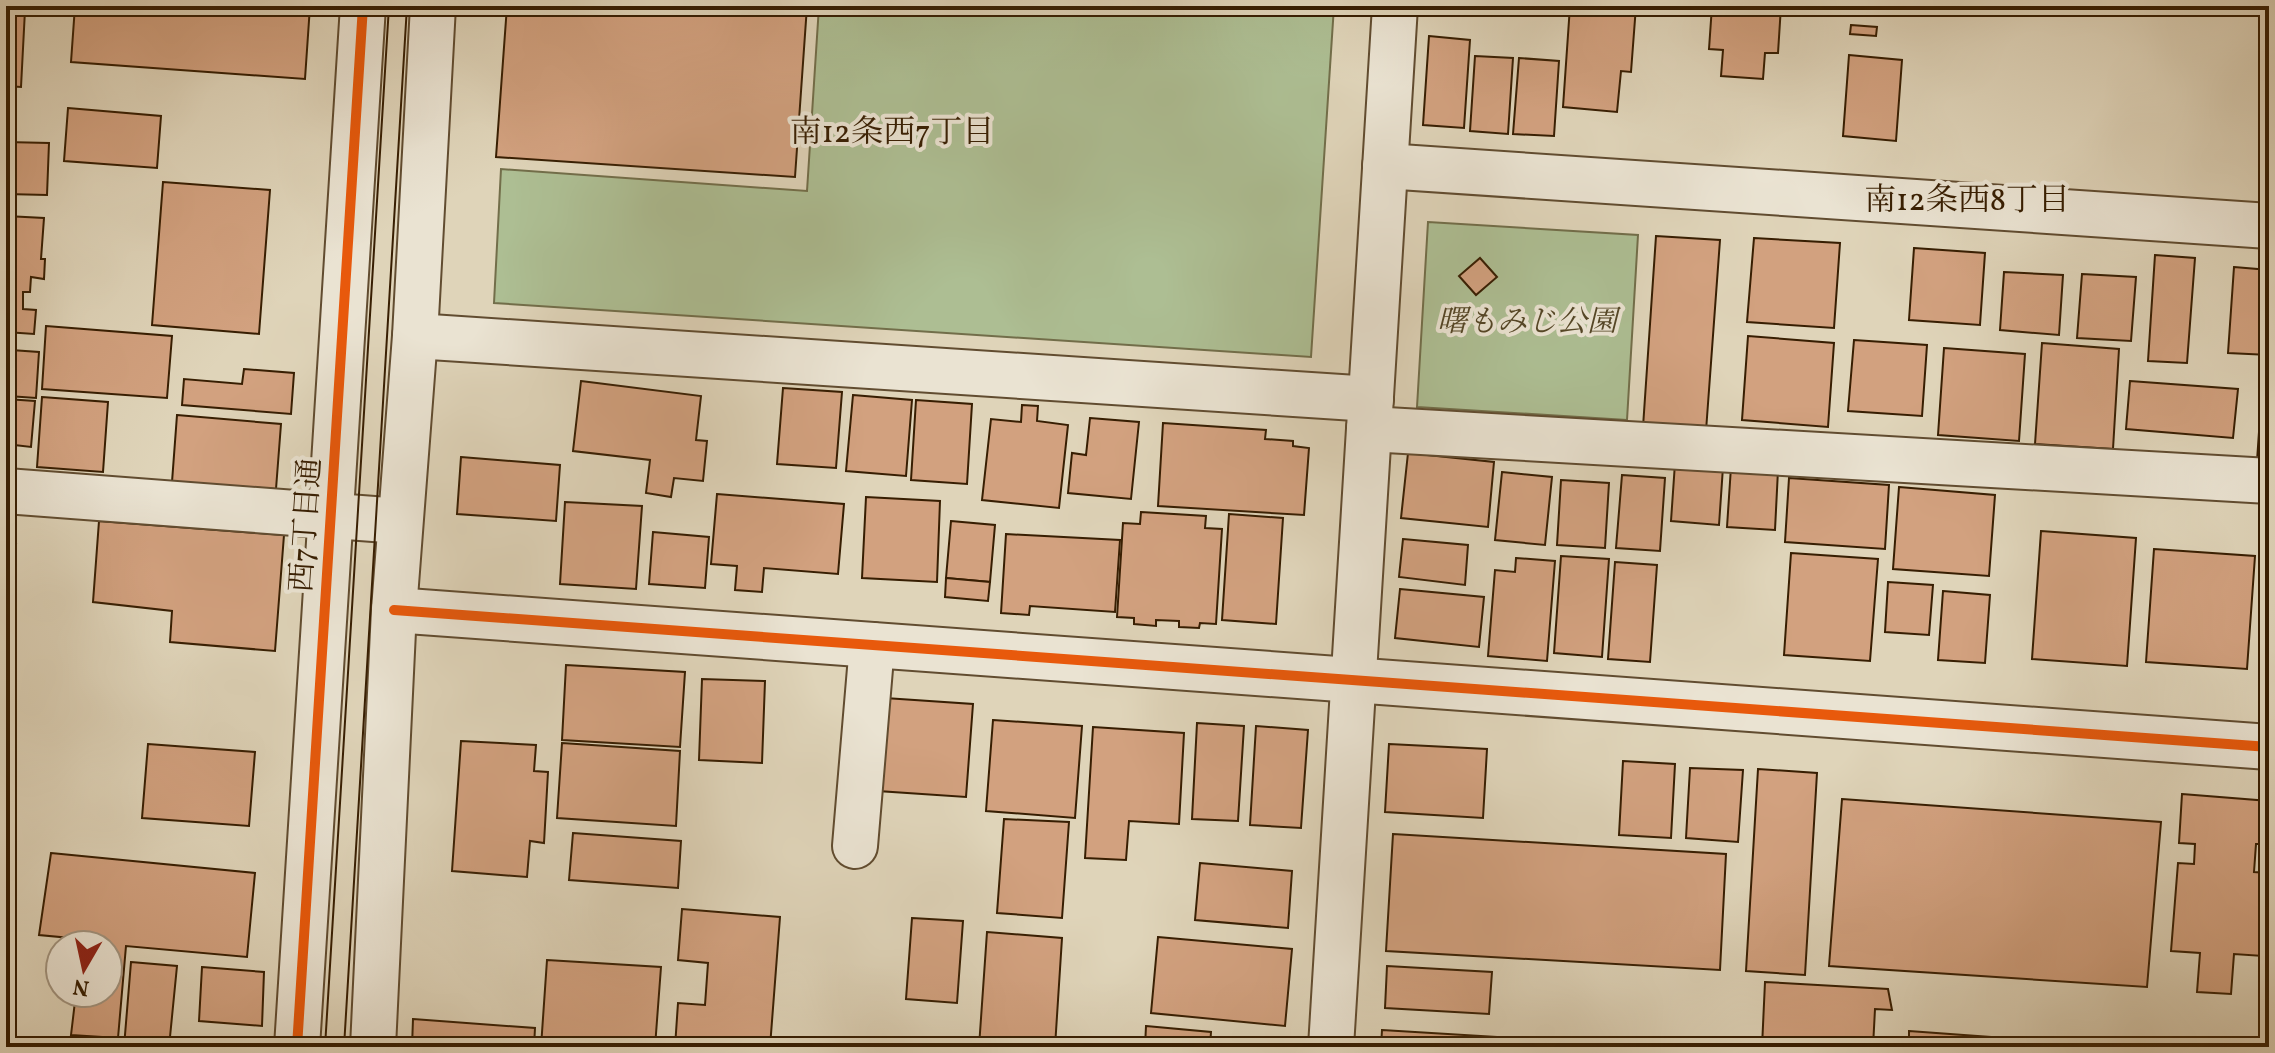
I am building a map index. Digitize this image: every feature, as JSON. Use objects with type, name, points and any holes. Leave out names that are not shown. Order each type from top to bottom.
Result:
[{"type":"street","name":"西7丁目通","points":[[297,1047],[363,6]]},
{"type":"street","points":[[373,1047],[394,610],[415,336],[433,6]]},
{"type":"street","points":[[1331,1047],[1395,6]]},
{"type":"street","points":[[1385,166],[2269,226]]},
{"type":"street","points":[[415,336],[1370,414],[2269,481]]},
{"type":"street","points":[[6,491],[400,521]]},
{"type":"street","points":[[394,610],[2269,747]]},
{"type":"street","points":[[855,846],[872,645]]},
{"type":"green space","points":[[819,6],[1334,6],[1311,357],[494,303],[501,169],[807,191]]},
{"type":"green space","name":"曙もみじ公園","points":[[1428,222],[1638,235],[1627,420],[1417,407]]},
{"type":"building","points":[[75,6],[310,6],[305,79],[71,62]]},
{"type":"building","points":[[507,6],[807,6],[795,177],[496,157]]},
{"type":"building","points":[[1570,6],[1636,6],[1631,72],[1621,71],[1617,112],[1563,107]]},
{"type":"building","points":[[1712,6],[1781,6],[1778,53],[1765,53],[1763,79],[1721,76],[1723,50],[1709,49]]},
{"type":"building","points":[[6,8],[25,10],[21,87],[6,86]]},
{"type":"building","points":[[1851,25],[1877,27],[1876,36],[1850,34]]},
{"type":"building","points":[[1429,36],[1470,40],[1464,128],[1423,125]]},
{"type":"building","points":[[1849,55],[1902,60],[1896,141],[1843,136]]},
{"type":"building","points":[[1475,56],[1513,58],[1508,134],[1470,131]]},
{"type":"building","points":[[1519,58],[1559,61],[1554,136],[1513,134]]},
{"type":"building","points":[[68,108],[161,116],[157,168],[64,161]]},
{"type":"building","points":[[6,142],[49,143],[47,195],[6,194]]},
{"type":"building","points":[[163,182],[270,190],[259,334],[152,325]]},
{"type":"building","points":[[6,216],[44,218],[41,259],[45,259],[44,279],[31,277],[30,292],[23,292],[23,309],[36,310],[34,334],[6,332]]},
{"type":"building","points":[[1656,236],[1720,240],[1706,431],[1643,427]]},
{"type":"building","points":[[1754,238],[1840,243],[1834,328],[1747,322]]},
{"type":"building","points":[[1914,248],[1985,253],[1980,325],[1909,320]]},
{"type":"building","points":[[2155,255],[2195,258],[2187,363],[2148,361]]},
{"type":"building","points":[[1480,258],[1497,277],[1476,295],[1459,276]]},
{"type":"building","points":[[2234,267],[2269,270],[2269,355],[2228,353]]},
{"type":"building","points":[[2004,272],[2063,275],[2059,335],[2000,330]]},
{"type":"building","points":[[2082,274],[2136,277],[2131,341],[2077,338]]},
{"type":"building","points":[[46,326],[172,336],[167,398],[42,389]]},
{"type":"building","points":[[1748,336],[1834,343],[1828,427],[1742,420]]},
{"type":"building","points":[[1854,340],[1927,345],[1922,416],[1848,411]]},
{"type":"building","points":[[2042,343],[2119,349],[2113,449],[2035,444]]},
{"type":"building","points":[[1944,348],[2025,354],[2019,441],[1938,435]]},
{"type":"building","points":[[11,350],[39,352],[36,398],[8,396]]},
{"type":"building","points":[[244,369],[294,373],[291,414],[182,405],[184,379],[242,384]]},
{"type":"building","points":[[2263,374],[2269,375],[2269,462],[2257,461]]},
{"type":"building","points":[[581,381],[701,396],[696,440],[707,441],[703,481],[674,478],[671,497],[646,493],[650,460],[573,451]]},
{"type":"building","points":[[2130,381],[2238,389],[2233,438],[2126,429]]},
{"type":"building","points":[[783,388],[842,392],[836,468],[777,464]]},
{"type":"building","points":[[853,395],[912,400],[906,476],[846,471]]},
{"type":"building","points":[[42,397],[108,402],[103,472],[37,467]]},
{"type":"building","points":[[6,399],[35,401],[31,447],[6,444]]},
{"type":"building","points":[[916,400],[972,404],[967,484],[911,480]]},
{"type":"building","points":[[1022,405],[1038,406],[1037,421],[1068,425],[1059,508],[982,500],[991,419],[1021,422]]},
{"type":"building","points":[[177,415],[281,424],[276,489],[172,482]]},
{"type":"building","points":[[1090,418],[1139,422],[1131,499],[1068,493],[1072,453],[1086,455]]},
{"type":"building","points":[[1163,423],[1266,430],[1265,439],[1293,441],[1293,446],[1309,448],[1304,515],[1158,506]]},
{"type":"building","points":[[1408,453],[1494,462],[1488,527],[1401,518]]},
{"type":"building","points":[[461,457],[560,465],[556,521],[457,514]]},
{"type":"building","points":[[1675,463],[1723,467],[1719,525],[1671,521]]},
{"type":"building","points":[[1731,467],[1778,470],[1775,530],[1727,527]]},
{"type":"building","points":[[1502,472],[1552,477],[1545,545],[1495,540]]},
{"type":"building","points":[[1622,475],[1665,478],[1660,551],[1616,548]]},
{"type":"building","points":[[1789,478],[1889,485],[1885,549],[1785,542]]},
{"type":"building","points":[[1561,480],[1609,483],[1605,548],[1557,545]]},
{"type":"building","points":[[1899,487],[1995,495],[1989,576],[1893,569]]},
{"type":"building","points":[[717,494],[844,504],[838,574],[764,568],[762,592],[735,590],[737,566],[711,564]]},
{"type":"building","points":[[866,497],[940,501],[937,582],[862,578]]},
{"type":"building","points":[[565,502],[642,506],[636,589],[560,584]]},
{"type":"building","points":[[1141,512],[1206,516],[1205,528],[1222,529],[1216,624],[1200,623],[1199,628],[1179,627],[1179,621],[1156,620],[1156,626],[1134,624],[1134,618],[1117,617],[1123,523],[1140,524]]},
{"type":"building","points":[[1229,514],[1283,518],[1276,624],[1222,620]]},
{"type":"building","points":[[99,521],[284,535],[275,651],[170,642],[172,611],[93,602]]},
{"type":"building","points":[[951,521],[995,525],[990,582],[946,578]]},
{"type":"building","points":[[2041,531],[2136,538],[2127,666],[2032,659]]},
{"type":"building","points":[[653,532],[709,537],[705,588],[649,584]]},
{"type":"building","points":[[1006,534],[1120,540],[1115,612],[1030,606],[1029,615],[1001,613]]},
{"type":"building","points":[[1403,539],[1468,545],[1465,585],[1399,577]]},
{"type":"building","points":[[6,543],[16,544],[15,551],[6,550]]},
{"type":"building","points":[[2154,549],[2255,556],[2247,669],[2146,662]]},
{"type":"building","points":[[1791,553],[1878,559],[1870,661],[1784,655]]},
{"type":"building","points":[[1561,556],[1609,559],[1602,657],[1554,653]]},
{"type":"building","points":[[1516,558],[1555,561],[1547,661],[1488,656],[1495,570],[1515,572]]},
{"type":"building","points":[[1615,562],[1657,565],[1650,662],[1608,659]]},
{"type":"building","points":[[946,578],[990,582],[988,601],[945,597]]},
{"type":"building","points":[[1888,582],[1933,585],[1929,635],[1885,632]]},
{"type":"building","points":[[1400,589],[1484,597],[1479,647],[1395,638]]},
{"type":"building","points":[[1943,591],[1990,595],[1985,663],[1938,660]]},
{"type":"building","points":[[566,665],[685,672],[680,747],[562,740]]},
{"type":"building","points":[[702,679],[765,681],[762,763],[699,760]]},
{"type":"building","points":[[885,698],[973,704],[966,797],[878,791]]},
{"type":"building","points":[[993,720],[1082,726],[1075,818],[986,811]]},
{"type":"building","points":[[1197,723],[1244,726],[1238,821],[1192,819]]},
{"type":"building","points":[[1256,726],[1308,730],[1301,828],[1250,825]]},
{"type":"building","points":[[1093,727],[1184,733],[1179,824],[1129,821],[1126,860],[1085,858]]},
{"type":"building","points":[[461,741],[536,745],[534,771],[548,772],[544,843],[530,841],[527,877],[452,871]]},
{"type":"building","points":[[562,743],[680,751],[676,826],[557,818]]},
{"type":"building","points":[[148,744],[255,752],[249,826],[142,818]]},
{"type":"building","points":[[1389,744],[1487,749],[1483,818],[1385,812]]},
{"type":"building","points":[[1623,761],[1675,764],[1671,838],[1619,835]]},
{"type":"building","points":[[1690,768],[1743,770],[1738,842],[1686,838]]},
{"type":"building","points":[[1758,769],[1817,773],[1805,975],[1746,971]]},
{"type":"building","points":[[2182,794],[2269,801],[2269,844],[2256,844],[2254,872],[2269,873],[2263,956],[2234,954],[2231,994],[2197,992],[2200,953],[2171,951],[2178,863],[2194,864],[2195,844],[2179,843]]},
{"type":"building","points":[[1842,799],[2161,822],[2147,987],[1829,966]]},
{"type":"building","points":[[1004,819],[1069,822],[1062,918],[997,913]]},
{"type":"building","points":[[573,833],[681,841],[678,888],[569,880]]},
{"type":"building","points":[[1393,834],[1726,854],[1720,970],[1386,951]]},
{"type":"building","points":[[51,853],[255,873],[247,957],[126,946],[124,969],[124,929],[44,929],[44,935],[39,935]]},
{"type":"building","points":[[1200,863],[1292,871],[1288,928],[1195,920]]},
{"type":"building","points":[[2269,901],[2269,968],[2264,968]]},
{"type":"building","points":[[682,909],[780,917],[770,1047],[675,1047],[678,1003],[705,1005],[708,963],[678,960]]},
{"type":"building","points":[[912,918],[963,921],[957,1003],[906,999]]},
{"type":"building","points":[[987,932],[1062,938],[1055,1047],[979,1047]]},
{"type":"building","points":[[1158,937],[1292,949],[1285,1026],[1151,1013]]},
{"type":"building","points":[[547,960],[661,967],[655,1047],[541,1047]]},
{"type":"building","points":[[131,962],[177,966],[169,1047],[124,1047]]},
{"type":"building","points":[[1387,966],[1492,972],[1489,1014],[1385,1008]]},
{"type":"building","points":[[202,967],[264,972],[262,1026],[199,1021]]},
{"type":"building","points":[[1765,982],[1888,989],[1892,1010],[1875,1009],[1873,1047],[1762,1047]]},
{"type":"building","points":[[74,1009],[121,1009],[118,1038],[71,1035]]},
{"type":"building","points":[[413,1019],[535,1028],[534,1047],[412,1047]]},
{"type":"building","points":[[1146,1026],[1211,1032],[1210,1047],[1145,1047]]},
{"type":"building","points":[[1382,1030],[1626,1045],[1381,1047]]},
{"type":"building","points":[[1909,1031],[2004,1038],[2003,1047],[1909,1047]]},
{"type":"building","points":[[1220,1037],[1287,1041],[1287,1047],[1220,1047]]},
{"type":"building","points":[[2113,1037],[2269,1046],[2269,1047],[2112,1047]]},
{"type":"tram line","points":[[325,1047],[389,6]]},
{"type":"tram line","points":[[344,1047],[407,6]]},
{"type":"cycle path","points":[[297,1047],[363,6]]},
{"type":"cycle path","points":[[394,610],[2269,747]]},
{"type":"district","name":"南12条西7丁目","points":[[892,131]]},
{"type":"district","name":"南12条西8丁目","points":[[1967,199]]}]
